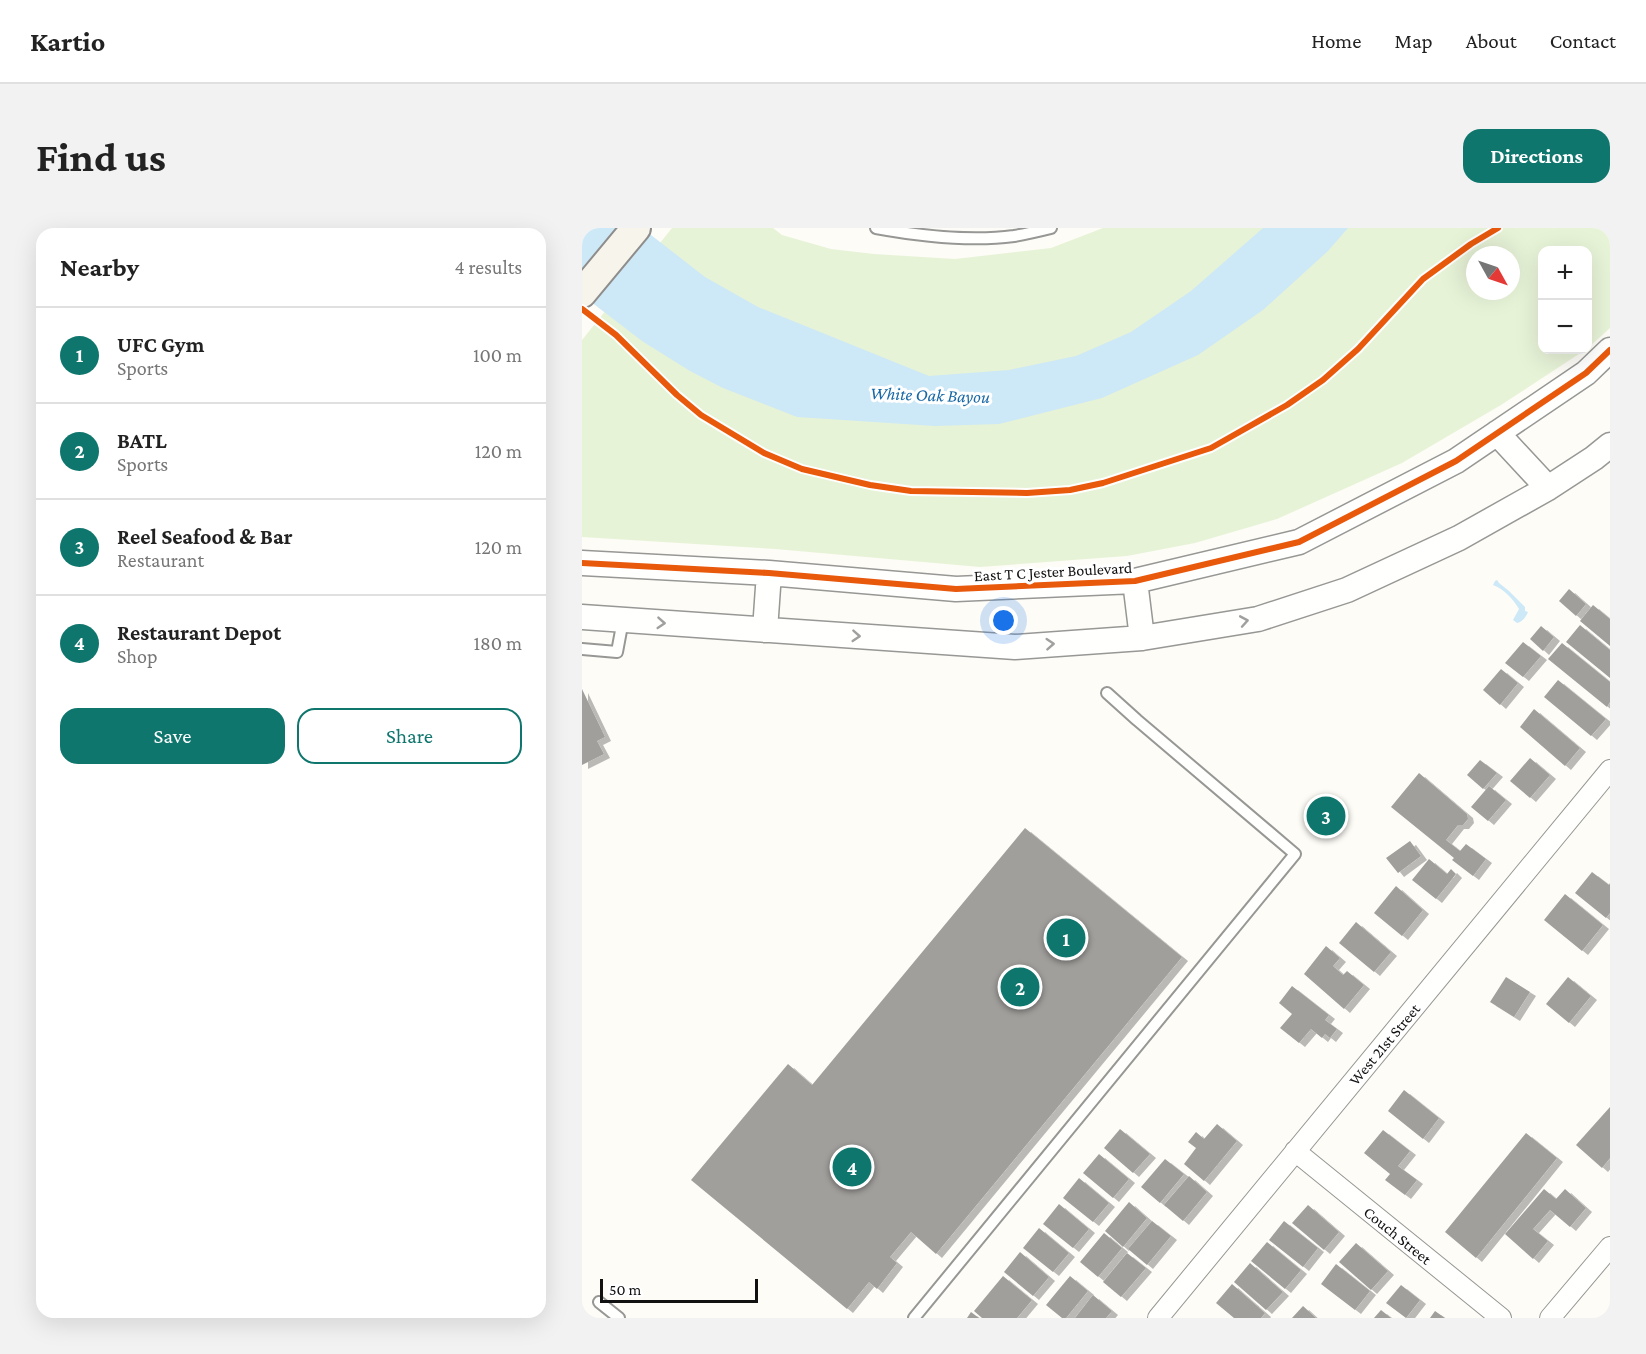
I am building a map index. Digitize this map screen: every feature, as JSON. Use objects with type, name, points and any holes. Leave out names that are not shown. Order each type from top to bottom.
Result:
[{"type":"main road","points":[[582,293],[636,228]]},
{"type":"street","name":"East T C Jester Boulevard","points":[[582,562],[769,573],[956,589],[1135,581],[1299,542],[1456,461],[1586,373],[1610,350]]},
{"type":"street","points":[[1497,433],[1548,488]]},
{"type":"street","points":[[582,617],[1015,647],[1142,638],[1258,619],[1347,590],[1459,538],[1548,488],[1594,458],[1610,444]]},
{"type":"street","points":[[765,630],[769,573]]},
{"type":"street","points":[[1135,581],[1142,638]]},
{"type":"street","name":"West 21st Street","points":[[1158,1318],[1610,770]]},
{"type":"street","name":"Couch Street","points":[[1295,1151],[1501,1318]]},
{"type":"street","points":[[1550,1318],[1610,1247]]},
{"type":"lane","points":[[876,228],[967,238],[1014,236],[1051,228]]},
{"type":"lane","points":[[582,650],[617,652],[623,620]]},
{"type":"lane","points":[[914,1318],[1295,854],[1107,693]]},
{"type":"lane","points":[[599,1302],[619,1318]]},
{"type":"green space","points":[[672,228],[773,228],[782,235],[831,249],[955,259],[1051,248],[1103,228],[1610,228],[1610,328],[1592,344],[1592,246],[1538,246],[1538,354],[1579,354],[1501,405],[1402,463],[1277,519],[1195,543],[1127,556],[980,567],[775,549],[582,537],[582,340]]},
{"type":"water","name":"White Oak Bayou","points":[[582,228],[642,228],[705,277],[758,307],[929,376],[1009,370],[1076,356],[1131,332],[1191,291],[1263,228],[1348,228],[1328,251],[1263,310],[1198,355],[1102,398],[999,424],[935,426],[797,417],[723,388],[690,371],[642,341],[582,295]]},
{"type":"water","points":[[1497,580],[1528,612],[1521,622],[1517,623],[1513,620],[1519,609],[1514,602],[1493,585]]},
{"type":"building","points":[[1569,589],[1586,604],[1576,616],[1559,601]]},
{"type":"building","points":[[1593,605],[1610,619],[1610,646],[1580,621]]},
{"type":"building","points":[[1580,625],[1610,650],[1610,678],[1566,642]]},
{"type":"building","points":[[1541,626],[1554,637],[1543,651],[1530,639]]},
{"type":"building","points":[[1523,642],[1541,656],[1523,677],[1505,663]]},
{"type":"building","points":[[1562,643],[1610,682],[1610,702],[1607,707],[1548,659]]},
{"type":"building","points":[[1501,669],[1518,683],[1500,705],[1483,690]]},
{"type":"building","points":[[1558,680],[1606,719],[1591,736],[1544,697]]},
{"type":"building","points":[[582,689],[605,737],[597,741],[604,754],[582,765]]},
{"type":"building","points":[[1534,709],[1580,748],[1565,766],[1520,727]]},
{"type":"building","points":[[1530,758],[1550,775],[1530,798],[1510,781]]},
{"type":"building","points":[[1480,760],[1497,773],[1483,789],[1467,775]]},
{"type":"building","points":[[1419,773],[1467,814],[1468,819],[1463,825],[1458,825],[1446,840],[1460,851],[1466,844],[1486,859],[1473,876],[1391,807]]},
{"type":"building","points":[[1489,786],[1506,800],[1488,821],[1471,807]]},
{"type":"building","points":[[1025,828],[1182,957],[936,1254],[911,1232],[890,1257],[897,1263],[877,1289],[869,1282],[847,1309],[691,1180],[788,1064],[812,1085]]},
{"type":"building","points":[[1410,841],[1421,856],[1398,873],[1386,858]]},
{"type":"building","points":[[1429,859],[1447,874],[1451,869],[1456,874],[1436,899],[1412,880]]},
{"type":"building","points":[[1592,872],[1609,885],[1610,883],[1610,913],[1606,918],[1575,893]]},
{"type":"building","points":[[1396,886],[1423,910],[1402,936],[1374,913]]},
{"type":"building","points":[[1565,894],[1603,925],[1582,951],[1544,920]]},
{"type":"building","points":[[1356,922],[1391,952],[1374,972],[1339,943]]},
{"type":"building","points":[[1326,946],[1340,958],[1333,966],[1343,975],[1347,971],[1364,985],[1344,1009],[1304,974]]},
{"type":"building","points":[[1506,977],[1530,992],[1514,1017],[1490,1002]]},
{"type":"building","points":[[1568,977],[1591,996],[1569,1023],[1546,1004]]},
{"type":"building","points":[[1292,986],[1329,1015],[1325,1020],[1337,1029],[1330,1038],[1325,1034],[1322,1038],[1311,1029],[1299,1043],[1280,1028],[1292,1014],[1279,1003]]},
{"type":"building","points":[[1404,1090],[1439,1118],[1423,1139],[1388,1111]]},
{"type":"building","points":[[1610,1107],[1610,1158],[1602,1168],[1576,1145]]},
{"type":"building","points":[[1217,1124],[1237,1141],[1204,1181],[1184,1164],[1196,1148],[1188,1142],[1196,1132],[1204,1139]]},
{"type":"building","points":[[1120,1129],[1150,1154],[1133,1173],[1104,1148]]},
{"type":"building","points":[[1383,1130],[1410,1151],[1398,1166],[1417,1180],[1405,1195],[1385,1180],[1390,1174],[1364,1153]]},
{"type":"building","points":[[1526,1133],[1557,1158],[1476,1258],[1445,1232]]},
{"type":"building","points":[[1099,1154],[1129,1179],[1113,1198],[1083,1173]]},
{"type":"building","points":[[1165,1159],[1184,1174],[1160,1203],[1141,1187]]},
{"type":"building","points":[[1189,1176],[1207,1192],[1183,1221],[1164,1205]]},
{"type":"building","points":[[1079,1178],[1109,1203],[1093,1222],[1063,1198]]},
{"type":"building","points":[[1544,1189],[1556,1199],[1565,1189],[1586,1208],[1570,1227],[1550,1210],[1533,1229],[1548,1241],[1533,1259],[1505,1234]]},
{"type":"building","points":[[1129,1202],[1147,1218],[1123,1247],[1105,1231]]},
{"type":"building","points":[[1059,1204],[1089,1229],[1073,1248],[1043,1224]]},
{"type":"building","points":[[1308,1205],[1339,1232],[1324,1250],[1292,1223]]},
{"type":"building","points":[[1152,1221],[1171,1236],[1147,1265],[1128,1249]]},
{"type":"building","points":[[1284,1221],[1318,1248],[1303,1267],[1269,1240]]},
{"type":"building","points":[[1039,1228],[1069,1253],[1053,1272],[1023,1248]]},
{"type":"building","points":[[1104,1233],[1122,1248],[1098,1277],[1080,1262]]},
{"type":"building","points":[[1267,1242],[1301,1270],[1285,1289],[1251,1261]]},
{"type":"building","points":[[1356,1243],[1388,1271],[1371,1290],[1339,1262]]},
{"type":"building","points":[[1020,1252],[1049,1277],[1033,1296],[1004,1272]]},
{"type":"building","points":[[1127,1253],[1146,1268],[1121,1297],[1103,1282]]},
{"type":"building","points":[[1250,1263],[1283,1292],[1266,1310],[1234,1282]]},
{"type":"building","points":[[1336,1264],[1370,1291],[1355,1310],[1321,1284]]},
{"type":"building","points":[[1003,1276],[1032,1300],[1017,1318],[982,1318],[974,1311]]},
{"type":"building","points":[[1070,1276],[1088,1291],[1066,1318],[1062,1318],[1046,1305]]},
{"type":"building","points":[[1232,1284],[1265,1313],[1261,1318],[1234,1318],[1216,1303]]},
{"type":"building","points":[[1401,1285],[1420,1300],[1406,1318],[1386,1303]]},
{"type":"building","points":[[1093,1295],[1112,1311],[1106,1318],[1075,1318]]},
{"type":"building","points":[[1303,1306],[1316,1318],[1292,1318]]},
{"type":"building","points":[[1381,1310],[1391,1318],[1374,1318]]},
{"type":"building","points":[[1435,1311],[1445,1318],[1430,1318]]},
{"type":"building","points":[[971,1312],[979,1318],[967,1318]]},
{"type":"cycle path","points":[[582,309],[616,335],[677,395],[701,415],[764,453],[802,469],[870,485],[911,491],[1027,493],[1070,490],[1103,483],[1211,448],[1287,405],[1323,380],[1358,349],[1423,279],[1471,244],[1498,228]]},
{"type":"cycle path","points":[[582,563],[769,573],[956,589],[1135,581],[1299,542],[1456,461],[1586,373],[1610,350]]},
{"type":"place","name":"Reel Seafood & Bar","points":[[1326,816]]},
{"type":"place","name":"UFC Gym","points":[[1066,938]]},
{"type":"place","name":"BATL","points":[[1020,987]]},
{"type":"place","name":"Restaurant Depot","points":[[852,1167]]}]
